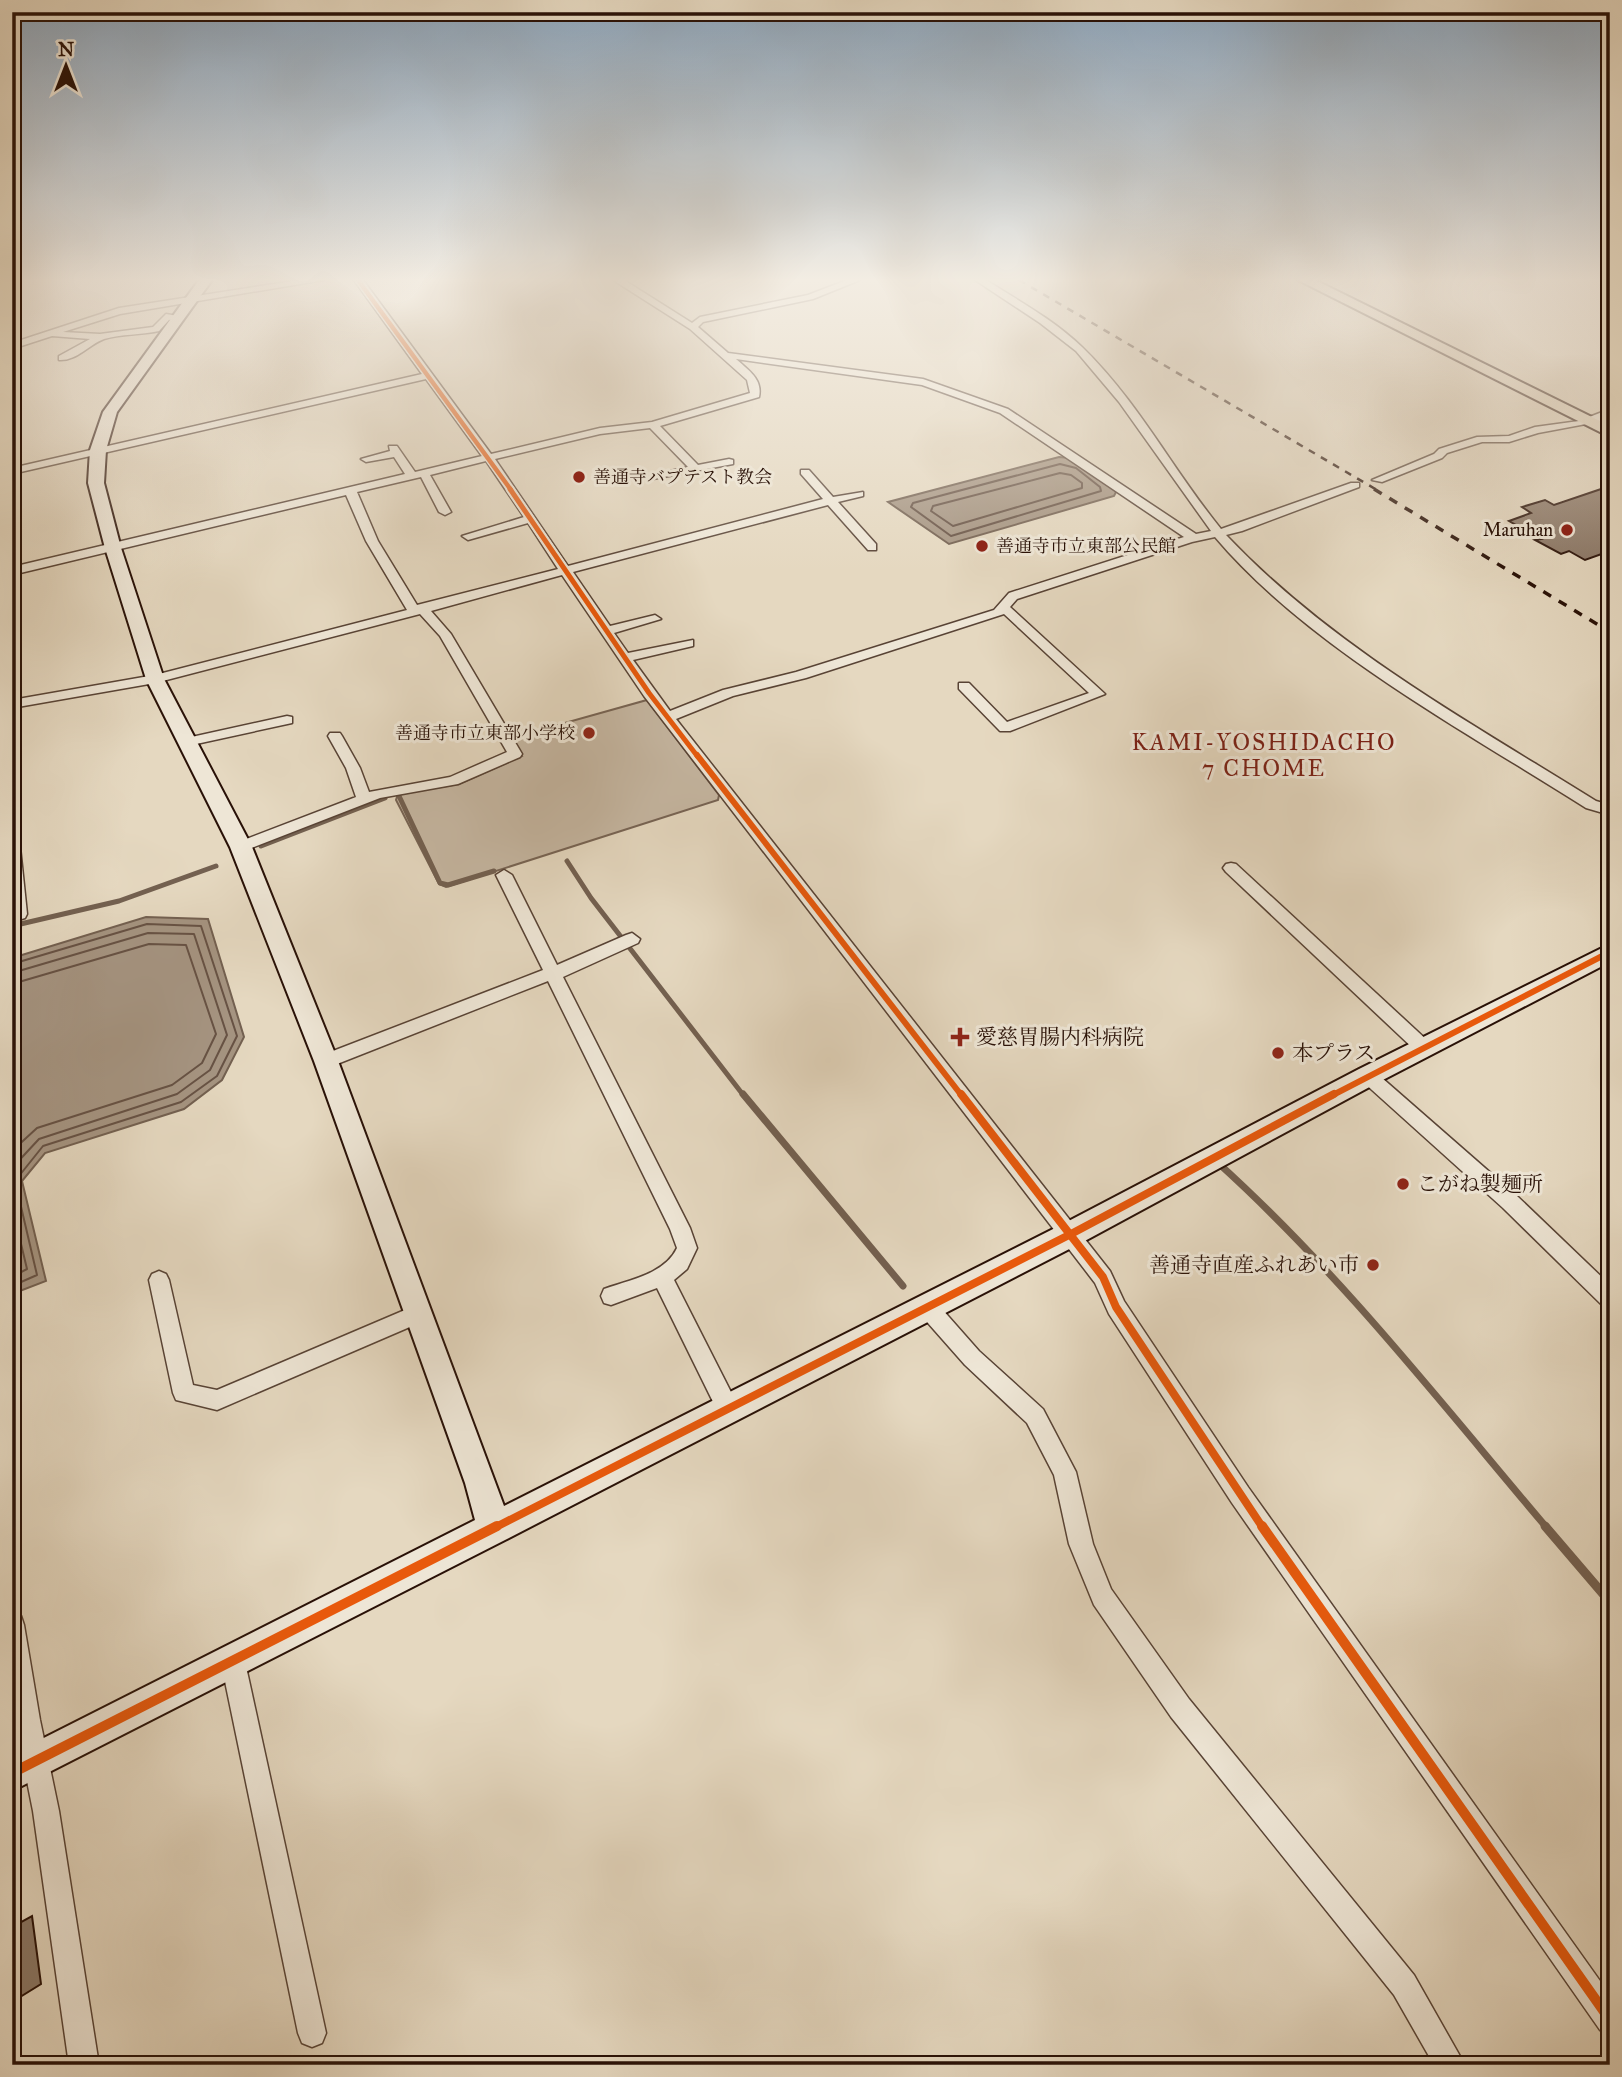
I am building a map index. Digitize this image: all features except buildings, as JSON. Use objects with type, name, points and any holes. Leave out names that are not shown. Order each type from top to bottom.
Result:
[{"type":"main road","points":[[1499,377],[1610,432]]},
{"type":"street","points":[[134,377],[118,398],[104,428],[98,450],[96,483],[113,548],[155,679],[241,847],[326,1061],[481,1483],[494,1529]]},
{"type":"street","points":[[12,471],[424,377]]},
{"type":"street","points":[[429,377],[488,457],[624,658],[668,717],[1103,1277],[1116,1307],[1240,1495],[1610,2020]]},
{"type":"street","points":[[12,571],[600,431],[653,425],[755,395],[755,385],[750,377]]},
{"type":"street","points":[[886,377],[923,382],[1004,411],[1194,538]]},
{"type":"street","points":[[1104,377],[1218,535],[1280,593],[1360,657],[1591,805],[1610,810]]},
{"type":"street","points":[[1378,480],[1438,456],[1443,451],[1481,439],[1516,438],[1535,430],[1589,422],[1610,412]]},
{"type":"street","points":[[653,425],[695,469]]},
{"type":"street","points":[[366,459],[395,451],[418,474],[445,512]]},
{"type":"street","points":[[657,477],[729,462]]},
{"type":"street","points":[[805,472],[872,547]]},
{"type":"street","points":[[668,717],[728,693],[814,671],[998,613],[1013,596],[1040,586],[1194,538],[1218,535],[1355,485]]},
{"type":"street","points":[[241,847],[364,798],[453,780],[515,754],[445,634],[417,609],[372,541],[350,490]]},
{"type":"street","points":[[12,704],[155,679],[322,637],[751,520],[859,494]]},
{"type":"street","points":[[468,536],[531,519]]},
{"type":"street","points":[[964,686],[1005,728],[1098,694],[1003,607]]},
{"type":"street","points":[[606,631],[655,619]]},
{"type":"street","points":[[624,658],[688,643]]},
{"type":"street","points":[[187,742],[287,720]]},
{"type":"street","points":[[335,736],[353,768],[364,798]]},
{"type":"street","points":[[12,848],[19,914],[12,916]]},
{"type":"street","points":[[1231,868],[1423,1047]]},
{"type":"street","points":[[504,875],[680,1228],[687,1248],[680,1263],[662,1277],[611,1296]]},
{"type":"street","points":[[326,1061],[535,978],[553,974],[627,942]]},
{"type":"street","points":[[24,1767],[1070,1234],[1423,1047],[1610,952]]},
{"type":"street","points":[[1368,1076],[1510,1202],[1610,1299]]},
{"type":"street","points":[[662,1277],[729,1409]]},
{"type":"street","points":[[159,1280],[184,1393],[217,1400],[419,1313]]},
{"type":"street","points":[[927,1307],[972,1358],[1035,1416],[1065,1472],[1082,1544],[1102,1597],[1180,1708],[1404,1985],[1450,2065]]},
{"type":"street","points":[[12,1625],[24,1767],[46,1811],[84,2065]]},
{"type":"street","points":[[233,1662],[312,2033]]},
{"type":"shaded area","points":[[647,700],[719,795],[718,800],[446,887],[439,884],[396,800],[398,794],[459,784],[522,756],[511,738]]},
{"type":"water","points":[[1059,457],[1070,458],[1117,490],[1114,496],[949,544],[888,502]]},
{"type":"water","points":[[146,917],[208,919],[244,1037],[222,1080],[184,1109],[45,1153],[22,1181],[46,1281],[12,1294],[12,958]]},
{"type":"waterway","points":[[399,796],[440,883],[448,885],[494,871]]},
{"type":"waterway","points":[[261,846],[385,798]]},
{"type":"waterway","points":[[567,861],[591,898],[744,1096]]},
{"type":"waterway","points":[[12,926],[119,901],[216,866]]},
{"type":"waterway","points":[[743,1094],[903,1286]]},
{"type":"waterway","points":[[1217,1162],[1262,1204],[1347,1293],[1547,1528]]},
{"type":"waterway","points":[[1545,1526],[1610,1602]]},
{"type":"railway","points":[[1184,377],[1377,490]]},
{"type":"railway","points":[[1374,489],[1610,632]]},
{"type":"cycle path","points":[[429,377],[488,457],[649,693],[1103,1277],[1116,1307],[1240,1495],[1610,2020]]},
{"type":"cycle path","points":[[12,1773],[1071,1234],[1368,1076],[1610,952]]},
{"type":"place","name":"善通寺バプテスト教会","points":[[579,477]]},
{"type":"place","name":"Maruhan","points":[[1567,530]]},
{"type":"place","name":"善通寺市立東部公民館","points":[[982,546]]},
{"type":"place","name":"善通寺市立東部小学校","points":[[589,733]]},
{"type":"place","name":"愛慈胃腸内科病院","points":[[960,1037]]},
{"type":"place","name":"本プラス","points":[[1278,1053]]},
{"type":"place","name":"こがね製麺所","points":[[1403,1184]]},
{"type":"place","name":"善通寺直産ふれあい市","points":[[1373,1265]]},
{"type":"district","name":"KAMI-YOSHIDACHO 7 CHOME","points":[[1264,755]]}]
